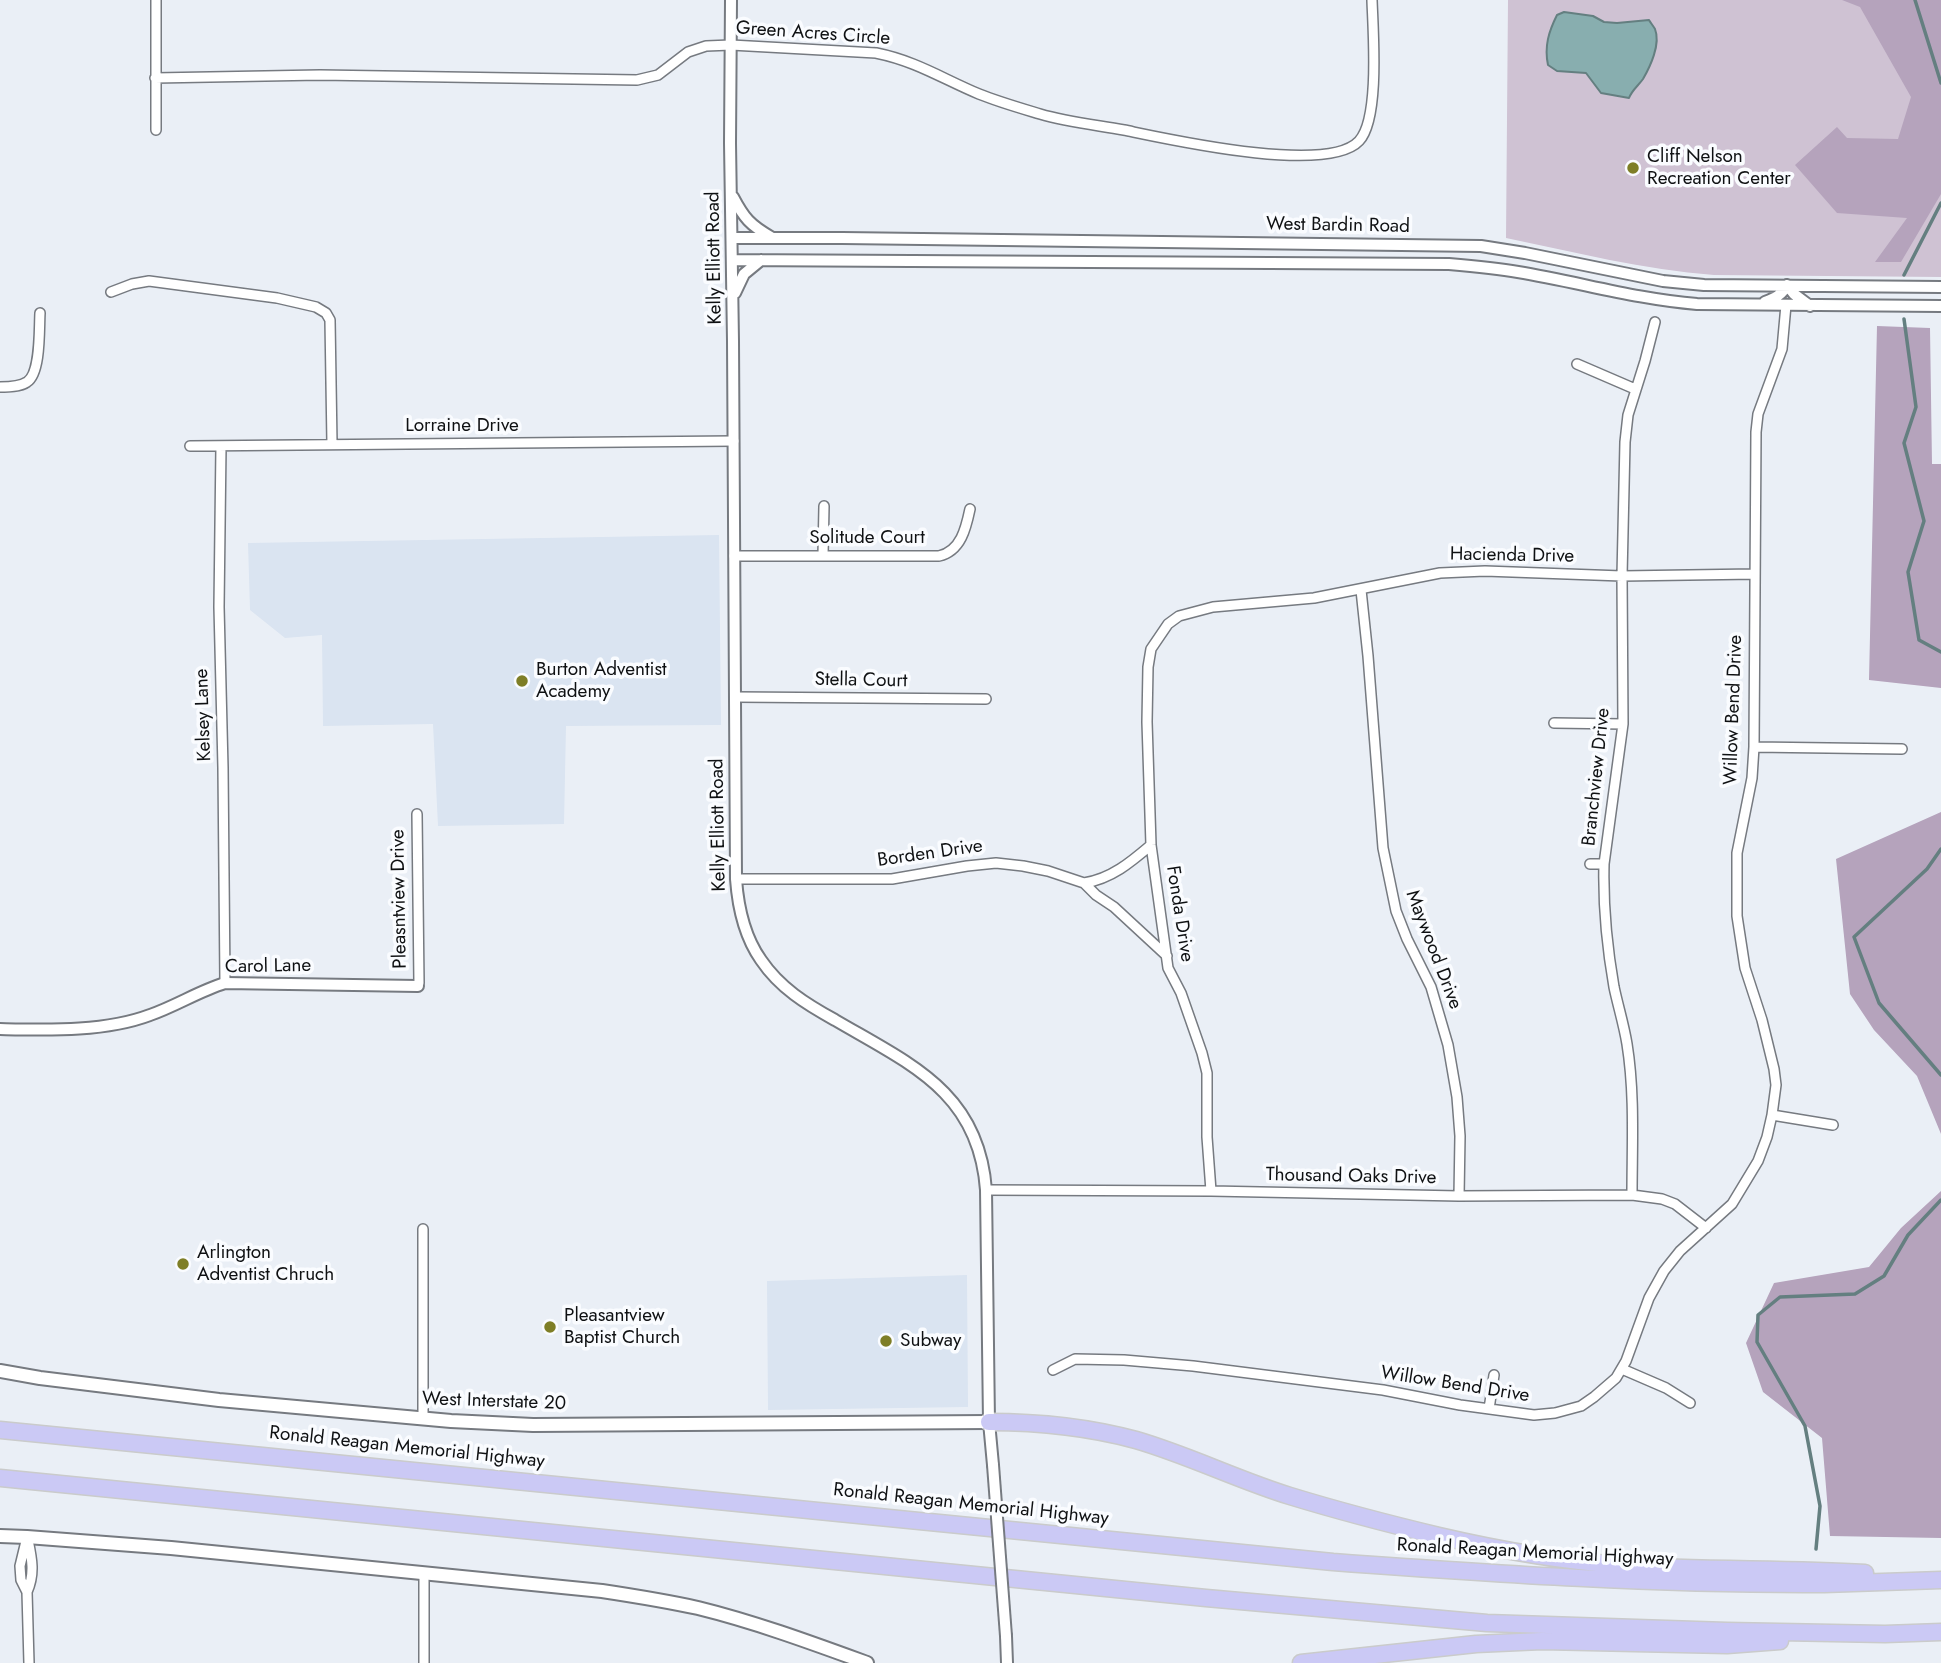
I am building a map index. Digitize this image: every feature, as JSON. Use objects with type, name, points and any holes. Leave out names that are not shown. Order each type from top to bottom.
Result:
[{"type":"highway","points":[[989,1422],[1026,1422],[1108,1433],[1174,1453],[1289,1496],[1438,1536],[1541,1557],[1634,1566],[1808,1570],[1941,1579]]},
{"type":"highway","name":"Ronald Reagan Memorial Highway","points":[[0,1430],[1333,1562],[1503,1575],[1691,1582],[1825,1584],[1941,1579]]},
{"type":"highway","points":[[0,1478],[1487,1623],[1885,1634]]},
{"type":"highway","points":[[1301,1663],[1476,1644],[1583,1641],[1727,1645],[1941,1632]]},
{"type":"main road","name":"West Interstate 20","points":[[0,1371],[219,1400],[423,1419],[533,1425],[989,1422]]},
{"type":"main road","points":[[0,1536],[171,1548],[603,1591],[656,1599],[741,1620],[867,1663]]},
{"type":"street","points":[[156,0],[156,130]]},
{"type":"street","name":"Kelly Elliott Road","points":[[731,0],[738,901],[746,930],[771,973],[804,1002],[910,1065],[936,1084],[951,1098],[963,1115],[977,1144],[985,1173],[986,1190],[989,1422],[1007,1663]]},
{"type":"street","name":"Green Acres Circle","points":[[155,78],[320,75],[637,80],[659,75],[688,52],[706,46],[876,53],[921,66],[980,94],[1043,115],[1239,152],[1305,156],[1336,152],[1350,147],[1359,141],[1366,125],[1375,55],[1372,0]]},
{"type":"street","points":[[731,194],[750,224],[773,238]]},
{"type":"street","name":"West Bardin Road","points":[[732,239],[1481,246],[1663,281],[1704,285],[1941,287]]},
{"type":"street","points":[[1521,272],[1525,253]]},
{"type":"street","name":"West Bardin Road","points":[[732,260],[1449,264],[1521,272],[1661,302],[1941,306]]},
{"type":"street","points":[[733,298],[744,274],[761,260]]},
{"type":"street","points":[[111,292],[149,281],[277,298],[316,307],[326,313],[330,320],[332,444]]},
{"type":"street","points":[[1759,305],[1776,298],[1787,285],[1810,306]]},
{"type":"street","name":"Willow Bend Drive","points":[[1053,1370],[1075,1359],[1193,1366],[1383,1390],[1534,1415],[1581,1406],[1616,1378],[1622,1369],[1649,1298],[1664,1271],[1680,1251],[1732,1204],[1758,1161],[1772,1115],[1776,1085],[1774,1069],[1745,968],[1737,916],[1737,853],[1752,778],[1754,747],[1756,432],[1758,414],[1782,349],[1786,305]]},
{"type":"street","points":[[0,387],[24,384],[29,382],[33,375],[37,361],[40,313]]},
{"type":"street","name":"Branchview Drive","points":[[1632,1195],[1632,1081],[1627,1043],[1614,986],[1606,918],[1604,864],[1623,724],[1625,442],[1628,415],[1656,322]]},
{"type":"street","points":[[1577,365],[1635,389]]},
{"type":"street","name":"Lorraine Drive","points":[[190,446],[734,441]]},
{"type":"street","name":"Kelsey Lane","points":[[221,446],[219,607],[225,983]]},
{"type":"street","points":[[823,555],[824,506]]},
{"type":"street","name":"Solitude Court","points":[[734,556],[939,556],[947,554],[960,541],[971,509]]},
{"type":"street","name":"Hacienda Drive","points":[[1158,639],[1168,624],[1179,616],[1206,609],[1314,598],[1395,581],[1451,573],[1485,571],[1622,576],[1755,574]]},
{"type":"street","name":"Maywood Drive","points":[[1361,590],[1384,848],[1396,911],[1431,987],[1448,1045],[1457,1097],[1460,1136],[1459,1196]]},
{"type":"street","name":"Fonda Drive","points":[[1158,639],[1151,649],[1148,667],[1151,845],[1168,968],[1181,993],[1207,1073],[1207,1137],[1211,1191]]},
{"type":"street","name":"Stella Court","points":[[736,697],[986,699]]},
{"type":"street","points":[[1554,723],[1623,724]]},
{"type":"street","points":[[1754,747],[1902,749]]},
{"type":"street","name":"Pleasntview Drive","points":[[417,814],[418,985]]},
{"type":"street","points":[[1084,883],[1097,881],[1124,868],[1151,845]]},
{"type":"street","name":"Borden Drive","points":[[736,879],[892,879],[996,863],[1048,871],[1084,883],[1167,956]]},
{"type":"street","points":[[1590,864],[1604,864]]},
{"type":"street","name":"Carol Lane","points":[[0,1029],[60,1030],[132,1020],[150,1016],[225,983],[418,985]]},
{"type":"street","points":[[1772,1115],[1833,1125]]},
{"type":"street","name":"Thousand Oaks Drive","points":[[986,1190],[1459,1196],[1632,1195],[1662,1199],[1675,1204],[1706,1228]]},
{"type":"street","points":[[423,1419],[424,1229]]},
{"type":"street","points":[[1622,1369],[1666,1388],[1690,1403]]},
{"type":"street","points":[[1489,1409],[1493,1375]]},
{"type":"street","points":[[27,1537],[20,1566],[21,1580],[27,1592]]},
{"type":"street","points":[[27,1537],[33,1567],[27,1592],[29,1663]]},
{"type":"street","points":[[20,1566],[33,1567]]},
{"type":"street","points":[[424,1573],[424,1663]]},
{"type":"shaded area","points":[[1508,0],[1941,0],[1941,277],[1688,273],[1506,238]]},
{"type":"shaded area","points":[[1842,0],[1941,0],[1941,194],[1901,262],[1875,262],[1907,218],[1837,213],[1795,165],[1837,127],[1847,138],[1898,139],[1911,97],[1860,7]]},
{"type":"shaded area","points":[[1564,12],[1593,16],[1604,22],[1649,20],[1655,29],[1656,48],[1646,74],[1629,98],[1601,93],[1586,73],[1557,71],[1548,65],[1547,45],[1550,33],[1557,15]]},
{"type":"shaded area","points":[[1877,326],[1930,328],[1932,464],[1941,464],[1941,688],[1869,680]]},
{"type":"shaded area","name":"Burton Adventist Academy","points":[[719,535],[721,725],[566,726],[564,824],[438,826],[433,724],[323,726],[322,635],[285,638],[250,610],[248,543]]},
{"type":"shaded area","points":[[1941,812],[1941,1134],[1917,1076],[1874,1030],[1850,994],[1836,859]]},
{"type":"shaded area","points":[[1941,1191],[1941,1538],[1830,1536],[1822,1438],[1763,1392],[1746,1343],[1774,1283],[1869,1267],[1901,1228]]},
{"type":"shaded area","points":[[967,1275],[968,1407],[768,1410],[767,1281]]},
{"type":"waterway","points":[[1915,0],[1941,83]]},
{"type":"waterway","points":[[1904,275],[1941,203]]},
{"type":"waterway","points":[[1904,319],[1916,407],[1904,443],[1924,521],[1908,572],[1919,640],[1941,652]]},
{"type":"waterway","points":[[1941,849],[1927,869],[1854,937],[1879,1003],[1941,1075]]},
{"type":"waterway","points":[[1816,1549],[1820,1506],[1805,1426],[1757,1342],[1758,1315],[1780,1297],[1855,1294],[1884,1276],[1908,1235],[1941,1200]]},
{"type":"place","name":"Cliff Nelson Recreation Center","points":[[1633,168]]},
{"type":"place","name":"Burton Adventist Academy","points":[[522,681]]},
{"type":"place","name":"Arlington Adventist Chruch","points":[[183,1264]]},
{"type":"place","name":"Pleasantview Baptist Church","points":[[550,1327]]},
{"type":"place","name":"Subway","points":[[886,1341]]}]
